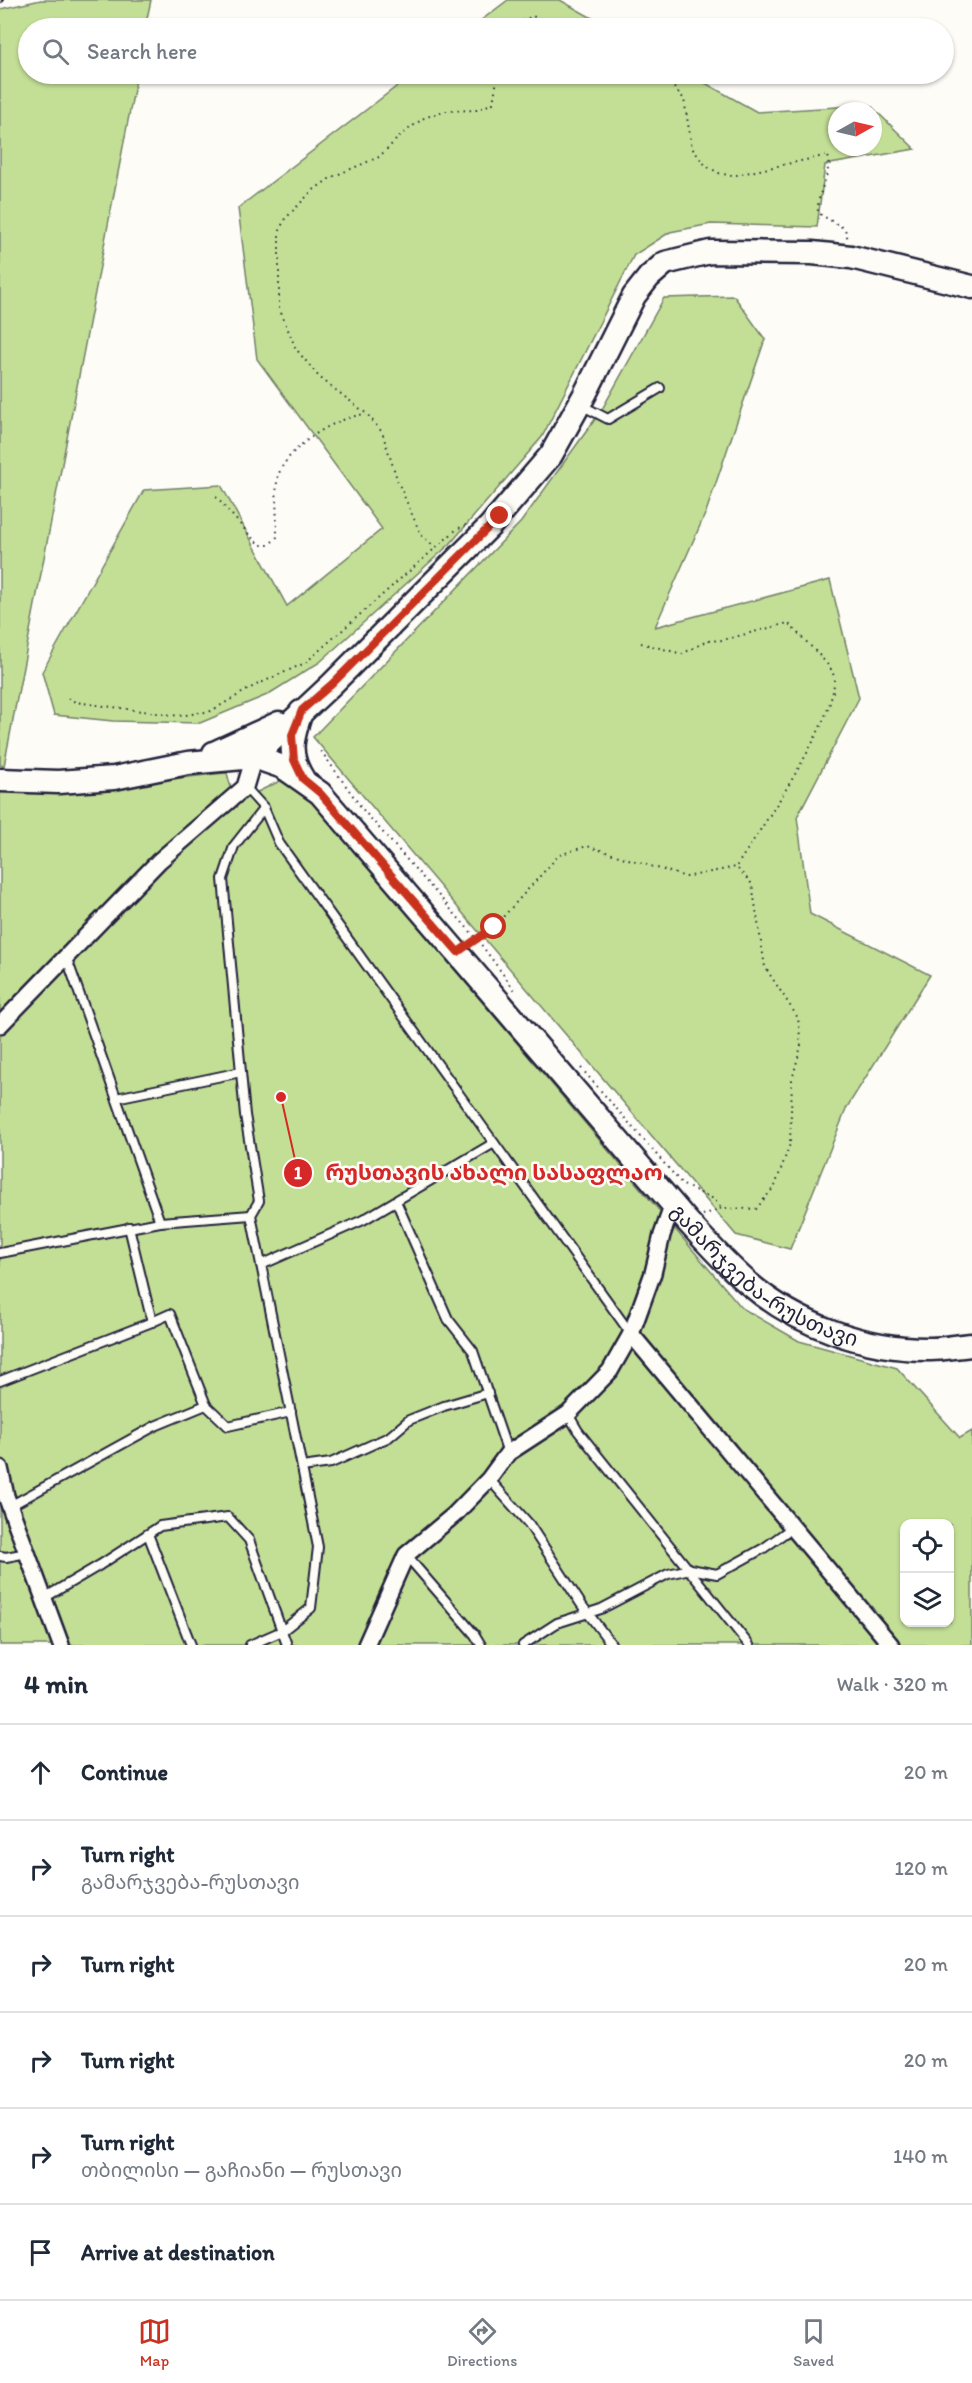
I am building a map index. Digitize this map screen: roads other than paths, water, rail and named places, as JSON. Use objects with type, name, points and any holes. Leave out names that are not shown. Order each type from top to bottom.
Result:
[{"type":"main road","points":[[0,780],[58,782],[114,778],[188,763],[254,757],[332,684],[490,526],[551,455],[634,296],[665,262],[710,252],[812,253],[851,257],[972,286]]},
{"type":"main road","points":[[188,763],[269,729],[302,710]]},
{"type":"main road","points":[[302,710],[292,735],[292,749],[297,770],[303,779]]},
{"type":"main road","name":"გამარჯვება-რუსთავი","points":[[254,757],[283,767],[320,793],[680,1212],[748,1284],[775,1303],[844,1336],[878,1344],[930,1349],[972,1345]]},
{"type":"street","points":[[0,1026],[159,861],[245,787],[254,757]]},
{"type":"street","points":[[366,1645],[406,1555],[454,1515],[489,1479],[508,1453],[568,1414],[610,1371],[631,1334],[653,1273],[662,1235],[680,1212]]},
{"type":"street","points":[[631,1334],[891,1645]]},
{"type":"street","points":[[0,1468],[10,1506],[61,1645]]},
{"type":"lane","points":[[579,405],[609,419],[660,388]]},
{"type":"lane","points":[[245,787],[264,808],[279,843],[631,1334]]},
{"type":"lane","points":[[250,1645],[282,1631],[311,1608],[318,1547],[250,1215],[259,1201],[245,1115],[223,879],[234,846],[264,808]]},
{"type":"lane","points":[[66,956],[160,1222]]},
{"type":"lane","points":[[116,1098],[241,1072]]},
{"type":"lane","points":[[261,1265],[363,1220],[494,1143]]},
{"type":"lane","points":[[396,1201],[448,1319],[473,1351],[508,1453]]},
{"type":"lane","points":[[0,1253],[160,1222],[250,1215]]},
{"type":"lane","points":[[129,1227],[152,1322]]},
{"type":"lane","points":[[0,1381],[170,1314],[206,1405],[228,1426],[291,1412]]},
{"type":"lane","points":[[302,1467],[331,1462],[389,1437],[409,1420],[488,1393]]},
{"type":"lane","points":[[10,1506],[155,1425],[206,1405]]},
{"type":"lane","points":[[568,1414],[578,1431],[749,1645]]},
{"type":"lane","points":[[489,1479],[529,1524],[612,1645]]},
{"type":"lane","points":[[44,1598],[160,1526],[228,1518],[249,1539],[287,1645]]},
{"type":"lane","points":[[523,1645],[557,1623],[601,1610],[668,1574],[690,1569],[717,1574],[764,1548],[794,1527]]},
{"type":"lane","points":[[148,1534],[191,1645]]},
{"type":"lane","points":[[0,1556],[27,1553]]},
{"type":"lane","points":[[406,1555],[481,1645]]},
{"type":"place","name":"რუსთავის ახალი სასაფლაო","points":[[281,1097]]}]
